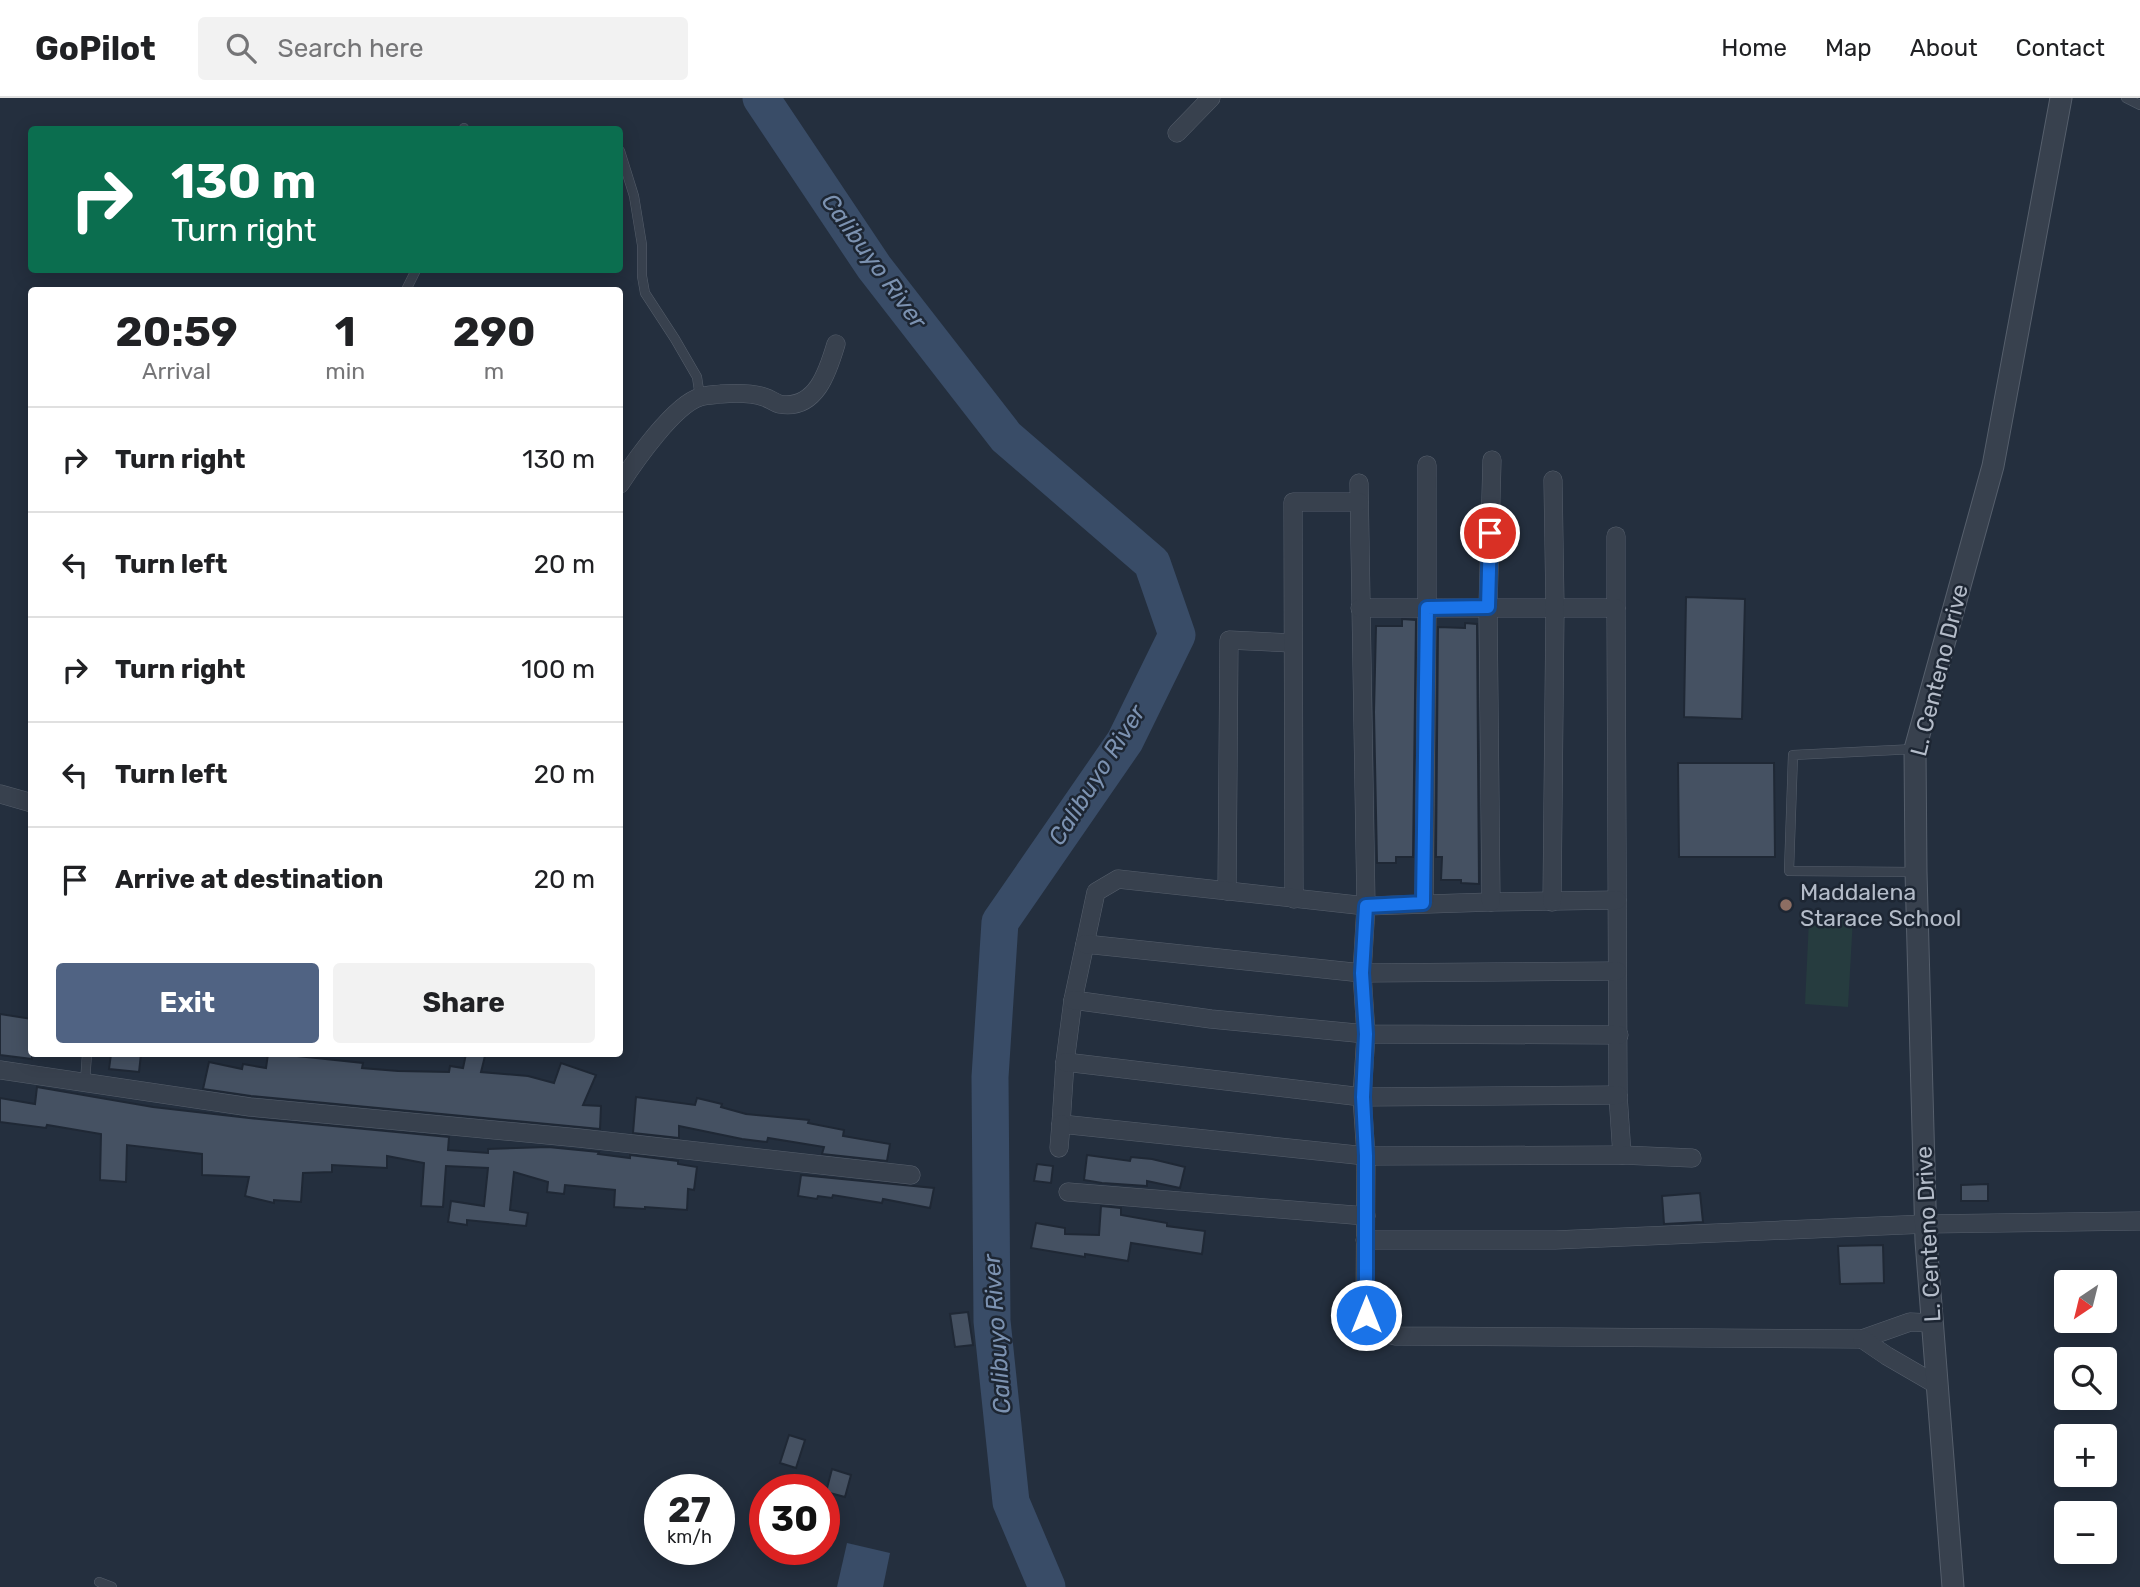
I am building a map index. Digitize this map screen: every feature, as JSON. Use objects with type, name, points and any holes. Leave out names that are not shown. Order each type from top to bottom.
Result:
[{"type":"street","points":[[1177,133],[1211,98]]},
{"type":"street","name":"L. Centeno Drive","points":[[1953,1587],[1926,1224],[1915,749],[1993,466],[2060,98]]},
{"type":"street","points":[[623,480],[646,446],[685,405],[700,397],[730,394],[764,397],[779,404],[794,404],[807,400],[827,372],[836,344]]},
{"type":"street","points":[[1491,902],[1488,607],[1492,460]]},
{"type":"street","points":[[1423,903],[1427,465]]},
{"type":"street","points":[[1552,902],[1555,607],[1553,480]]},
{"type":"street","points":[[1359,483],[1366,906],[1362,973],[1366,1034],[1363,1097],[1366,1156],[1366,1315],[1372,1329],[1395,1336],[1862,1339],[1910,1322],[1932,1323]]},
{"type":"street","points":[[1294,899],[1293,502],[1359,502]]},
{"type":"street","points":[[1616,536],[1618,1095],[1622,1155]]},
{"type":"street","points":[[1360,608],[1616,608]]},
{"type":"street","points":[[1227,891],[1228,640],[1292,643]]},
{"type":"street","points":[[0,794],[28,802]]},
{"type":"street","points":[[1059,1148],[1065,1062],[1073,1000],[1096,892],[1118,879],[1366,906],[1617,900]]},
{"type":"street","points":[[1085,944],[1362,973],[1617,971]]},
{"type":"street","points":[[1073,1000],[1366,1034],[1619,1035]]},
{"type":"street","points":[[1065,1062],[1363,1097],[1618,1095]]},
{"type":"street","points":[[0,1070],[250,1107],[593,1139],[911,1175]]},
{"type":"street","points":[[1061,1124],[1366,1156],[1622,1155],[1692,1158]]},
{"type":"street","points":[[1068,1192],[1366,1216]]},
{"type":"street","points":[[1365,1240],[1555,1240],[1926,1224],[2140,1221]]},
{"type":"street","points":[[1862,1339],[1937,1385]]},
{"type":"lane","points":[[2126,98],[2140,105]]},
{"type":"lane","points":[[623,161],[635,196],[645,293],[697,377],[700,397]]},
{"type":"lane","points":[[1915,749],[1793,755],[1789,871],[1916,872]]},
{"type":"lane","points":[[85,1082],[87,1057]]},
{"type":"lane","points":[[99,1582],[112,1587]]},
{"type":"green space","points":[[1853,918],[1848,1007],[1805,1004],[1809,920]]},
{"type":"water","points":[[847,1543],[890,1553],[883,1587],[837,1587]]},
{"type":"building","points":[[1686,597],[1745,599],[1742,719],[1684,717]]},
{"type":"building","points":[[1402,619],[1416,620],[1413,857],[1396,857],[1396,863],[1377,863],[1374,712],[1376,626],[1402,626]]},
{"type":"building","points":[[1465,623],[1477,624],[1479,884],[1441,880],[1442,857],[1436,857],[1438,627],[1465,628]]},
{"type":"building","points":[[1678,763],[1774,763],[1775,857],[1679,857]]},
{"type":"building","points":[[0,1014],[28,1018],[28,1057],[32,1059],[0,1055]]},
{"type":"building","points":[[111,1057],[141,1057],[139,1072],[109,1069]]},
{"type":"building","points":[[268,1057],[307,1057],[363,1063],[362,1068],[449,1072],[450,1066],[463,1068],[465,1057],[485,1057],[481,1072],[528,1076],[554,1083],[561,1063],[596,1075],[583,1105],[601,1106],[600,1129],[251,1096],[203,1089],[209,1062],[242,1069],[243,1064],[266,1068]]},
{"type":"building","points":[[37,1087],[153,1107],[449,1137],[448,1150],[488,1153],[488,1149],[548,1147],[630,1158],[630,1155],[678,1161],[678,1164],[697,1167],[694,1190],[688,1189],[687,1210],[614,1207],[615,1190],[565,1185],[564,1194],[547,1192],[548,1182],[514,1172],[510,1210],[528,1213],[526,1226],[467,1220],[467,1225],[448,1222],[451,1201],[484,1206],[488,1168],[446,1166],[443,1207],[421,1206],[424,1163],[387,1156],[387,1168],[332,1165],[332,1172],[303,1173],[301,1202],[274,1200],[274,1203],[245,1196],[249,1177],[202,1175],[202,1154],[127,1145],[126,1182],[100,1180],[101,1134],[47,1125],[46,1128],[0,1122],[0,1098],[35,1104]]},
{"type":"building","points":[[636,1097],[695,1105],[697,1098],[746,1114],[809,1120],[808,1123],[844,1130],[843,1136],[890,1144],[887,1161],[822,1154],[824,1147],[768,1138],[767,1142],[742,1139],[679,1126],[679,1138],[633,1133]]},
{"type":"building","points":[[1087,1155],[1130,1161],[1131,1157],[1152,1159],[1185,1167],[1180,1188],[1147,1181],[1147,1186],[1102,1183],[1084,1180]]},
{"type":"building","points":[[1037,1164],[1053,1166],[1051,1183],[1034,1181]]},
{"type":"building","points":[[801,1175],[934,1188],[930,1208],[883,1199],[882,1203],[833,1195],[832,1198],[818,1196],[817,1199],[798,1196]]},
{"type":"building","points":[[1988,1184],[1988,1201],[1961,1201],[1961,1185]]},
{"type":"building","points":[[1700,1193],[1703,1222],[1664,1224],[1662,1196]]},
{"type":"building","points":[[1101,1206],[1121,1208],[1121,1215],[1167,1223],[1167,1226],[1205,1231],[1202,1254],[1131,1243],[1128,1261],[1031,1248],[1036,1223],[1065,1228],[1065,1234],[1099,1235]]},
{"type":"building","points":[[1883,1245],[1884,1283],[1840,1284],[1838,1246]]},
{"type":"building","points":[[968,1312],[973,1345],[955,1347],[950,1314]]},
{"type":"building","points":[[789,1435],[805,1440],[796,1468],[780,1463]]},
{"type":"building","points":[[832,1469],[851,1475],[845,1497],[840,1496],[840,1474],[831,1474]]},
{"type":"waterway","name":"Calibuyo River","points":[[761,98],[874,267],[1006,437],[1152,563],[1177,635],[1125,741],[1000,922],[990,1077],[992,1321],[1011,1502],[1047,1587]]},
{"type":"place","name":"Maddalena Starace School","points":[[1786,905]]},
{"type":"route","points":[[1366,1315],[1366,1156],[1363,1097],[1366,1034],[1362,973],[1366,906],[1423,903],[1427,608],[1488,607],[1490,533]]}]
